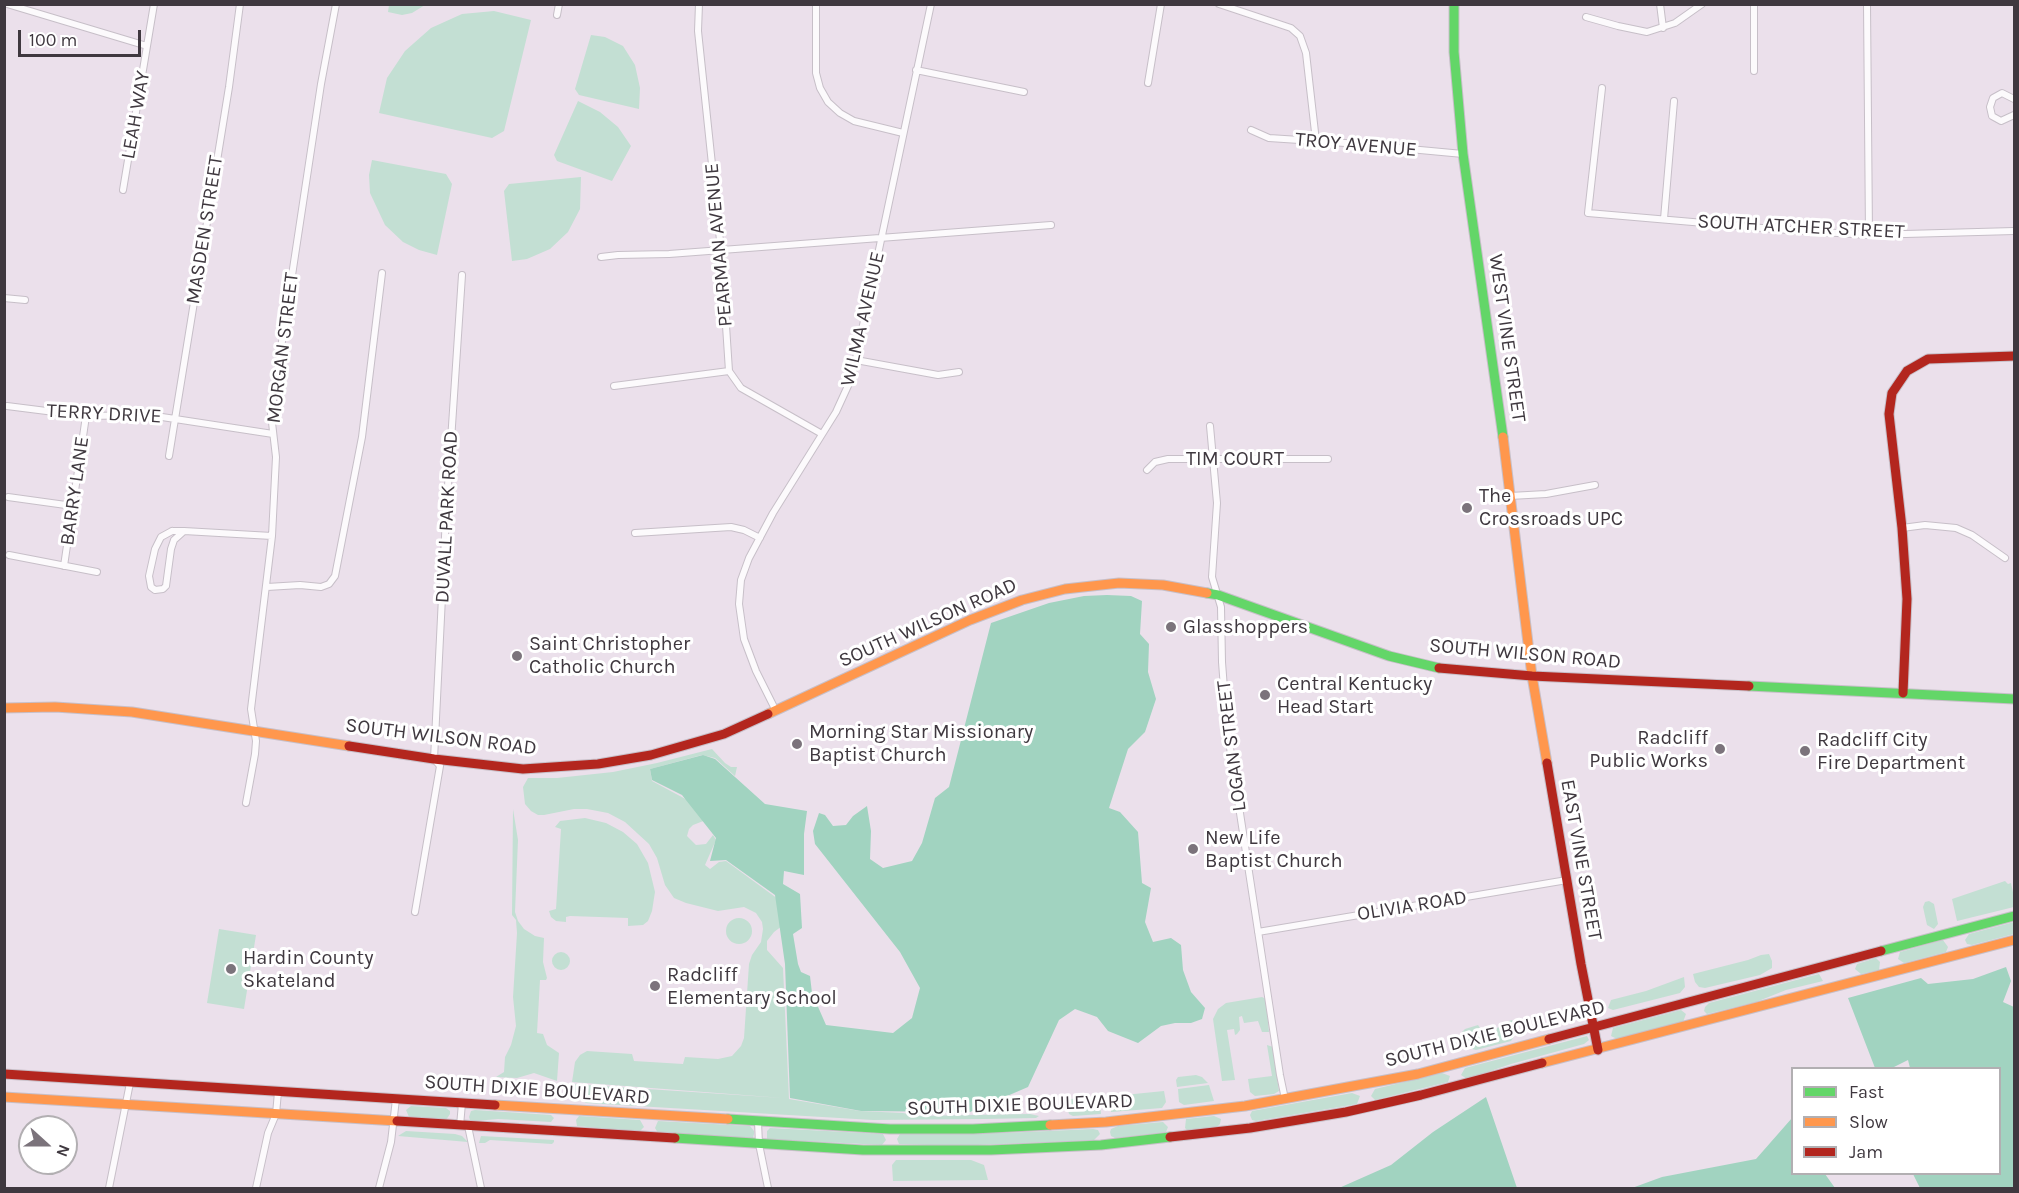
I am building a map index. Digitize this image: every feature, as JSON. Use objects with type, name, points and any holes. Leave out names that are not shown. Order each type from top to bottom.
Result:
[{"type":"main road","name":"WEST VINE STREET","points":[[1455,4],[1454,61],[1463,154],[1532,676]]},
{"type":"main road","points":[[1903,693],[1907,599],[1902,528],[1889,414],[1892,393],[1901,377],[1913,366],[1935,358],[2014,356]]},
{"type":"main road","name":"SOUTH WILSON ROAD","points":[[4,708],[77,708],[132,712],[434,759],[523,768],[598,764],[651,755],[704,741],[744,726],[970,620],[1043,593],[1065,588],[1119,583],[1164,585],[1218,596],[1252,606],[1389,656],[1423,665],[1472,672],[2014,699]]},
{"type":"main road","name":"EAST VINE STREET","points":[[1532,676],[1598,1050]]},
{"type":"main road","name":"SOUTH DIXIE BOULEVARD","points":[[4,1074],[890,1129],[973,1129],[1059,1125],[1174,1115],[1285,1100],[1418,1074],[2014,916]]},
{"type":"main road","name":"SOUTH DIXIE BOULEVARD","points":[[4,1097],[872,1150],[991,1150],[1101,1145],[1250,1128],[1356,1109],[1459,1086],[2014,939]]},
{"type":"street","points":[[7,4],[147,46]]},
{"type":"street","name":"LEAH WAY","points":[[123,190],[154,4]]},
{"type":"street","name":"MASDEN STREET","points":[[169,456],[229,87],[240,4]]},
{"type":"street","name":"MORGAN STREET","points":[[246,803],[255,754],[256,741],[251,709],[272,536],[276,457],[271,414],[321,84],[336,4]]},
{"type":"street","points":[[557,15],[559,4]]},
{"type":"street","name":"PEARMAN AVENUE","points":[[699,4],[698,31],[721,250],[729,371]]},
{"type":"street","points":[[816,4],[816,74],[820,88],[828,102],[840,113],[854,121],[903,133]]},
{"type":"street","name":"WILMA AVENUE","points":[[776,711],[766,694],[748,650],[738,604],[745,569],[773,513],[848,389],[931,4]]},
{"type":"street","points":[[1148,83],[1161,4]]},
{"type":"street","points":[[1219,4],[1291,28],[1300,36],[1306,53],[1316,141]]},
{"type":"street","points":[[1660,4],[1663,28]]},
{"type":"street","points":[[1586,17],[1647,32],[1675,23],[1702,4]]},
{"type":"street","points":[[1754,4],[1754,70]]},
{"type":"street","points":[[1867,4],[1869,235]]},
{"type":"street","points":[[916,70],[1024,92]]},
{"type":"street","name":"SOUTH ATCHER STREET","points":[[1602,88],[1588,213],[1869,235],[2014,231]]},
{"type":"street","points":[[2014,99],[2002,93],[1996,95],[1990,107],[1992,116],[1996,119],[2006,120],[2014,115]]},
{"type":"street","points":[[1664,219],[1674,101]]},
{"type":"street","name":"TROY AVENUE","points":[[1251,130],[1269,138],[1463,154]]},
{"type":"street","points":[[601,257],[669,254],[1051,225]]},
{"type":"street","points":[[267,586],[321,587],[329,584],[335,576],[362,437],[382,273]]},
{"type":"street","name":"DUVALL PARK ROAD","points":[[415,912],[440,767],[434,759],[446,516],[462,275]]},
{"type":"street","points":[[4,298],[25,300]]},
{"type":"street","points":[[856,360],[938,375],[959,372]]},
{"type":"street","points":[[614,386],[729,371],[741,388],[822,435]]},
{"type":"street","name":"TERRY DRIVE","points":[[6,406],[86,416],[142,414],[273,434]]},
{"type":"street","name":"BARRY LANE","points":[[64,566],[86,416]]},
{"type":"street","name":"LOGAN STREET","points":[[1210,426],[1217,503],[1212,577],[1221,607],[1227,728],[1285,1100]]},
{"type":"street","name":"TIM COURT","points":[[1147,470],[1155,462],[1161,460],[1328,459]]},
{"type":"street","points":[[1510,496],[1546,494],[1595,485]]},
{"type":"street","points":[[9,497],[73,506]]},
{"type":"street","points":[[1902,528],[1925,525],[1956,528],[1972,535],[2005,558]]},
{"type":"street","points":[[635,533],[731,527],[744,530],[760,538]]},
{"type":"street","points":[[184,531],[174,540],[171,549],[166,586],[155,590],[149,581],[155,549],[161,537],[172,531],[184,531],[272,536]]},
{"type":"street","points":[[9,555],[97,572]]},
{"type":"street","name":"OLIVIA ROAD","points":[[1258,932],[1567,880]]},
{"type":"street","points":[[109,1188],[130,1083]]},
{"type":"street","points":[[256,1188],[268,1133],[276,1114],[278,1092]]},
{"type":"street","points":[[379,1188],[396,1099]]},
{"type":"street","points":[[462,1103],[464,1126],[481,1188]]},
{"type":"street","points":[[758,1122],[759,1144],[768,1188]]},
{"type":"green space","points":[[389,4],[425,5],[412,13],[402,15],[388,12]]},
{"type":"green space","points":[[494,11],[531,20],[504,131],[492,138],[379,113],[387,78],[405,51],[431,28],[462,14]]},
{"type":"green space","points":[[591,35],[605,37],[623,46],[635,65],[640,88],[639,109],[579,95],[575,89]]},
{"type":"green space","points":[[578,101],[600,112],[618,127],[631,146],[612,181],[557,161],[554,155]]},
{"type":"green space","points":[[372,160],[446,174],[452,184],[437,255],[403,242],[385,225],[370,193],[369,175]]},
{"type":"green space","points":[[581,177],[580,209],[568,232],[550,249],[527,259],[512,261],[504,191],[509,184]]},
{"type":"green space","points":[[1084,596],[1131,596],[1142,601],[1140,634],[1149,644],[1148,672],[1156,699],[1145,732],[1128,749],[1109,808],[1120,812],[1138,832],[1142,883],[1151,888],[1145,922],[1153,942],[1171,938],[1181,945],[1183,970],[1191,992],[1205,1008],[1202,1019],[1191,1023],[1161,1026],[1138,1043],[1108,1031],[1097,1017],[1075,1009],[1059,1020],[1028,1087],[970,1112],[861,1111],[790,1098],[785,964],[775,895],[726,860],[710,861],[716,838],[682,795],[652,780],[650,769],[703,755],[715,759],[765,804],[807,811],[804,834],[804,875],[784,871],[783,884],[800,894],[802,928],[793,934],[801,972],[810,976],[812,993],[826,1025],[893,1033],[912,1018],[920,988],[900,952],[815,844],[813,831],[819,813],[825,815],[833,826],[846,825],[853,816],[867,806],[871,831],[870,859],[883,868],[912,861],[922,843],[935,798],[949,787],[991,623],[1049,603]]},
{"type":"green space","points":[[712,749],[725,763],[731,767],[737,767],[735,776],[715,758],[702,755],[650,769],[652,781],[691,802],[706,820],[693,825],[687,836],[696,845],[706,844],[713,835],[716,840],[705,865],[710,869],[719,862],[726,861],[778,899],[782,926],[767,941],[767,950],[783,968],[789,1099],[860,1111],[903,1113],[916,1116],[1030,1114],[1039,1116],[1036,1118],[873,1120],[586,1103],[578,1098],[572,1084],[783,1098],[572,1082],[575,1062],[587,1051],[632,1054],[634,1061],[683,1064],[685,1057],[718,1059],[732,1056],[741,1046],[744,1038],[749,964],[761,942],[762,922],[756,913],[744,907],[718,911],[674,898],[665,885],[657,858],[649,844],[625,822],[608,813],[587,809],[538,815],[525,804],[523,787],[528,778],[557,778],[613,772]]},
{"type":"green space","points":[[513,809],[518,840],[515,912],[524,929],[535,936],[544,938],[543,962],[547,978],[540,980],[537,1033],[543,1034],[547,1045],[559,1053],[557,1081],[534,1073],[517,1078],[496,1077],[504,1072],[505,1057],[516,1026],[513,997],[517,933],[516,920],[512,915]]},
{"type":"green space","points":[[585,818],[606,823],[623,832],[637,844],[648,863],[655,892],[652,911],[648,921],[643,925],[628,926],[628,918],[570,916],[566,917],[566,922],[556,921],[551,917],[549,911],[556,909],[561,829],[555,827],[560,821]]},
{"type":"green space","points":[[2005,881],[2008,884],[2011,883],[2014,907],[1957,921],[1952,899]]},
{"type":"green space","points":[[1929,901],[1934,904],[1938,924],[1934,929],[1927,925],[1923,907],[1925,902]]},
{"type":"green space","points":[[739,918],[748,922],[752,931],[748,940],[739,944],[730,940],[726,931],[730,922]]},
{"type":"green space","points":[[2014,922],[2014,934],[1972,945],[1967,944],[1965,940],[1969,934]]},
{"type":"green space","name":"Hardin County Skateland","points":[[219,929],[256,935],[244,1009],[207,1003]]},
{"type":"green space","points":[[1943,940],[1948,947],[1946,952],[1904,963],[1898,959],[1900,952]]},
{"type":"green space","points":[[561,952],[567,955],[570,961],[567,967],[561,970],[555,967],[552,961],[555,955]]},
{"type":"green space","points":[[1769,954],[1772,968],[1760,975],[1705,988],[1699,987],[1695,982],[1693,974]]},
{"type":"green space","points":[[1876,958],[1880,962],[1879,970],[1861,974],[1855,969],[1857,964]]},
{"type":"green space","points":[[2006,967],[2011,981],[2003,1002],[2014,1007],[2014,1188],[1920,1188],[1914,1175],[2001,1175],[2001,1067],[1910,1067],[1908,1060],[1894,1067],[1875,1067],[1848,998],[1921,978],[1928,984],[1973,979]]},
{"type":"green space","points":[[1819,974],[1823,981],[1786,990],[1756,1002],[1707,1014],[1704,1011],[1709,1003]]},
{"type":"green space","points":[[1684,977],[1685,987],[1680,993],[1613,1010],[1608,1008],[1611,1000],[1646,991]]},
{"type":"green space","points":[[1262,997],[1266,999],[1269,1032],[1262,1032],[1258,1021],[1244,1023],[1242,1016],[1239,1017],[1240,1030],[1237,1034],[1235,1035],[1234,1029],[1227,1030],[1235,1080],[1222,1081],[1213,1019],[1218,1009],[1226,1003]]},
{"type":"green space","points":[[1681,1010],[1686,1014],[1683,1022],[1617,1039],[1611,1036],[1613,1028]]},
{"type":"green space","points":[[1512,1020],[1514,1025],[1509,1027],[1515,1027],[1515,1035],[1511,1041],[1476,1050],[1463,1043],[1462,1040],[1478,1036],[1462,1038],[1462,1032],[1465,1029],[1478,1025],[1482,1031],[1505,1026]]},
{"type":"green space","points":[[1587,1036],[1589,1040],[1584,1044],[1467,1079],[1461,1075],[1465,1068]]},
{"type":"green space","points":[[1267,1045],[1273,1047],[1279,1091],[1274,1094],[1255,1096],[1250,1092],[1248,1079],[1272,1076]]},
{"type":"green space","points":[[1442,1073],[1450,1076],[1448,1082],[1375,1100],[1371,1096],[1375,1089]]},
{"type":"green space","points":[[1196,1075],[1208,1083],[1177,1087],[1178,1077]]},
{"type":"green space","points":[[1209,1085],[1214,1101],[1184,1105],[1179,1102],[1178,1089]]},
{"type":"green space","points":[[1164,1091],[1166,1102],[1162,1108],[1111,1112],[1111,1099],[1114,1096]]},
{"type":"green space","points":[[1352,1093],[1360,1096],[1357,1104],[1256,1121],[1252,1120],[1250,1115],[1252,1111]]},
{"type":"green space","points":[[1098,1097],[1101,1114],[1073,1116],[1069,1114],[1067,1106],[1070,1099]]},
{"type":"green space","points":[[1486,1097],[1517,1188],[1339,1188],[1391,1165],[1433,1132]]},
{"type":"green space","points":[[411,1106],[446,1108],[450,1114],[446,1120],[409,1117],[406,1110]]},
{"type":"green space","points":[[471,1111],[551,1115],[554,1118],[551,1122],[470,1120]]},
{"type":"green space","points":[[579,1116],[640,1120],[644,1127],[639,1132],[577,1126],[576,1120]]},
{"type":"green space","points":[[1214,1116],[1221,1119],[1217,1127],[1187,1130],[1185,1128],[1186,1119]]},
{"type":"green space","points":[[1791,1119],[1791,1175],[1826,1175],[1835,1188],[1632,1188],[1662,1177],[1756,1159]]},
{"type":"green space","points":[[658,1121],[750,1126],[754,1134],[753,1138],[658,1133],[655,1128]]},
{"type":"green space","points":[[1163,1122],[1168,1127],[1166,1132],[1115,1138],[1110,1132],[1118,1126]]},
{"type":"green space","points":[[770,1128],[883,1134],[886,1140],[882,1145],[767,1139],[767,1131]]},
{"type":"green space","points":[[1098,1130],[1100,1134],[1094,1140],[955,1146],[899,1144],[897,1139],[900,1134]]},
{"type":"green space","points":[[406,1131],[455,1134],[462,1136],[468,1142],[398,1136]]},
{"type":"green space","points":[[481,1136],[554,1140],[554,1142],[552,1144],[490,1140],[479,1143]]},
{"type":"green space","points":[[896,1160],[971,1160],[984,1165],[988,1180],[893,1181],[892,1165]]},
{"type":"traffic: fast","points":[[1454,4],[1454,52],[1463,154],[1503,437]]},
{"type":"traffic: fast","points":[[1207,593],[1389,656],[1439,668]]},
{"type":"traffic: fast","points":[[1749,686],[2014,699]]},
{"type":"traffic: fast","points":[[1881,951],[2014,916]]},
{"type":"traffic: fast","points":[[728,1119],[890,1129],[973,1129],[1050,1125]]},
{"type":"traffic: fast","points":[[675,1138],[863,1150],[991,1150],[1101,1145],[1170,1137]]},
{"type":"traffic: slow","points":[[1503,437],[1532,676],[1547,763]]},
{"type":"traffic: slow","points":[[768,714],[970,620],[1022,600],[1065,589],[1119,583],[1163,585],[1207,593]]},
{"type":"traffic: slow","points":[[4,708],[55,707],[132,712],[349,746]]},
{"type":"traffic: slow","points":[[1542,1063],[2014,940]]},
{"type":"traffic: slow","points":[[1050,1125],[1106,1122],[1245,1106],[1418,1074],[1549,1039]]},
{"type":"traffic: slow","points":[[4,1097],[397,1121]]},
{"type":"traffic: slow","points":[[495,1105],[728,1119]]},
{"type":"traffic: jam","points":[[1903,693],[1907,599],[1902,528],[1889,414],[1892,393],[1907,371],[1928,359],[2014,356]]},
{"type":"traffic: jam","points":[[1439,668],[1532,676],[1749,686]]},
{"type":"traffic: jam","points":[[349,746],[523,769],[598,764],[651,755],[724,734],[768,714]]},
{"type":"traffic: jam","points":[[1547,763],[1598,1050]]},
{"type":"traffic: jam","points":[[1549,1039],[1881,951]]},
{"type":"traffic: jam","points":[[1170,1137],[1250,1128],[1346,1112],[1542,1063]]},
{"type":"traffic: jam","points":[[4,1074],[495,1105]]},
{"type":"traffic: jam","points":[[397,1121],[675,1138]]},
{"type":"place","name":"The Crossroads UPC","points":[[1467,508]]},
{"type":"place","name":"Glasshoppers","points":[[1171,627]]},
{"type":"place","name":"Saint Christopher Catholic Church","points":[[517,656]]},
{"type":"place","name":"Central Kentucky Head Start","points":[[1265,695]]},
{"type":"place","name":"Morning Star Missionary Baptist Church","points":[[797,744]]},
{"type":"place","name":"Radcliff Public Works","points":[[1720,749]]},
{"type":"place","name":"Radcliff City Fire Department","points":[[1805,751]]},
{"type":"place","name":"New Life Baptist Church","points":[[1193,849]]},
{"type":"place","name":"Hardin County Skateland","points":[[231,969]]},
{"type":"place","name":"Radcliff Elementary School","points":[[655,986]]}]
